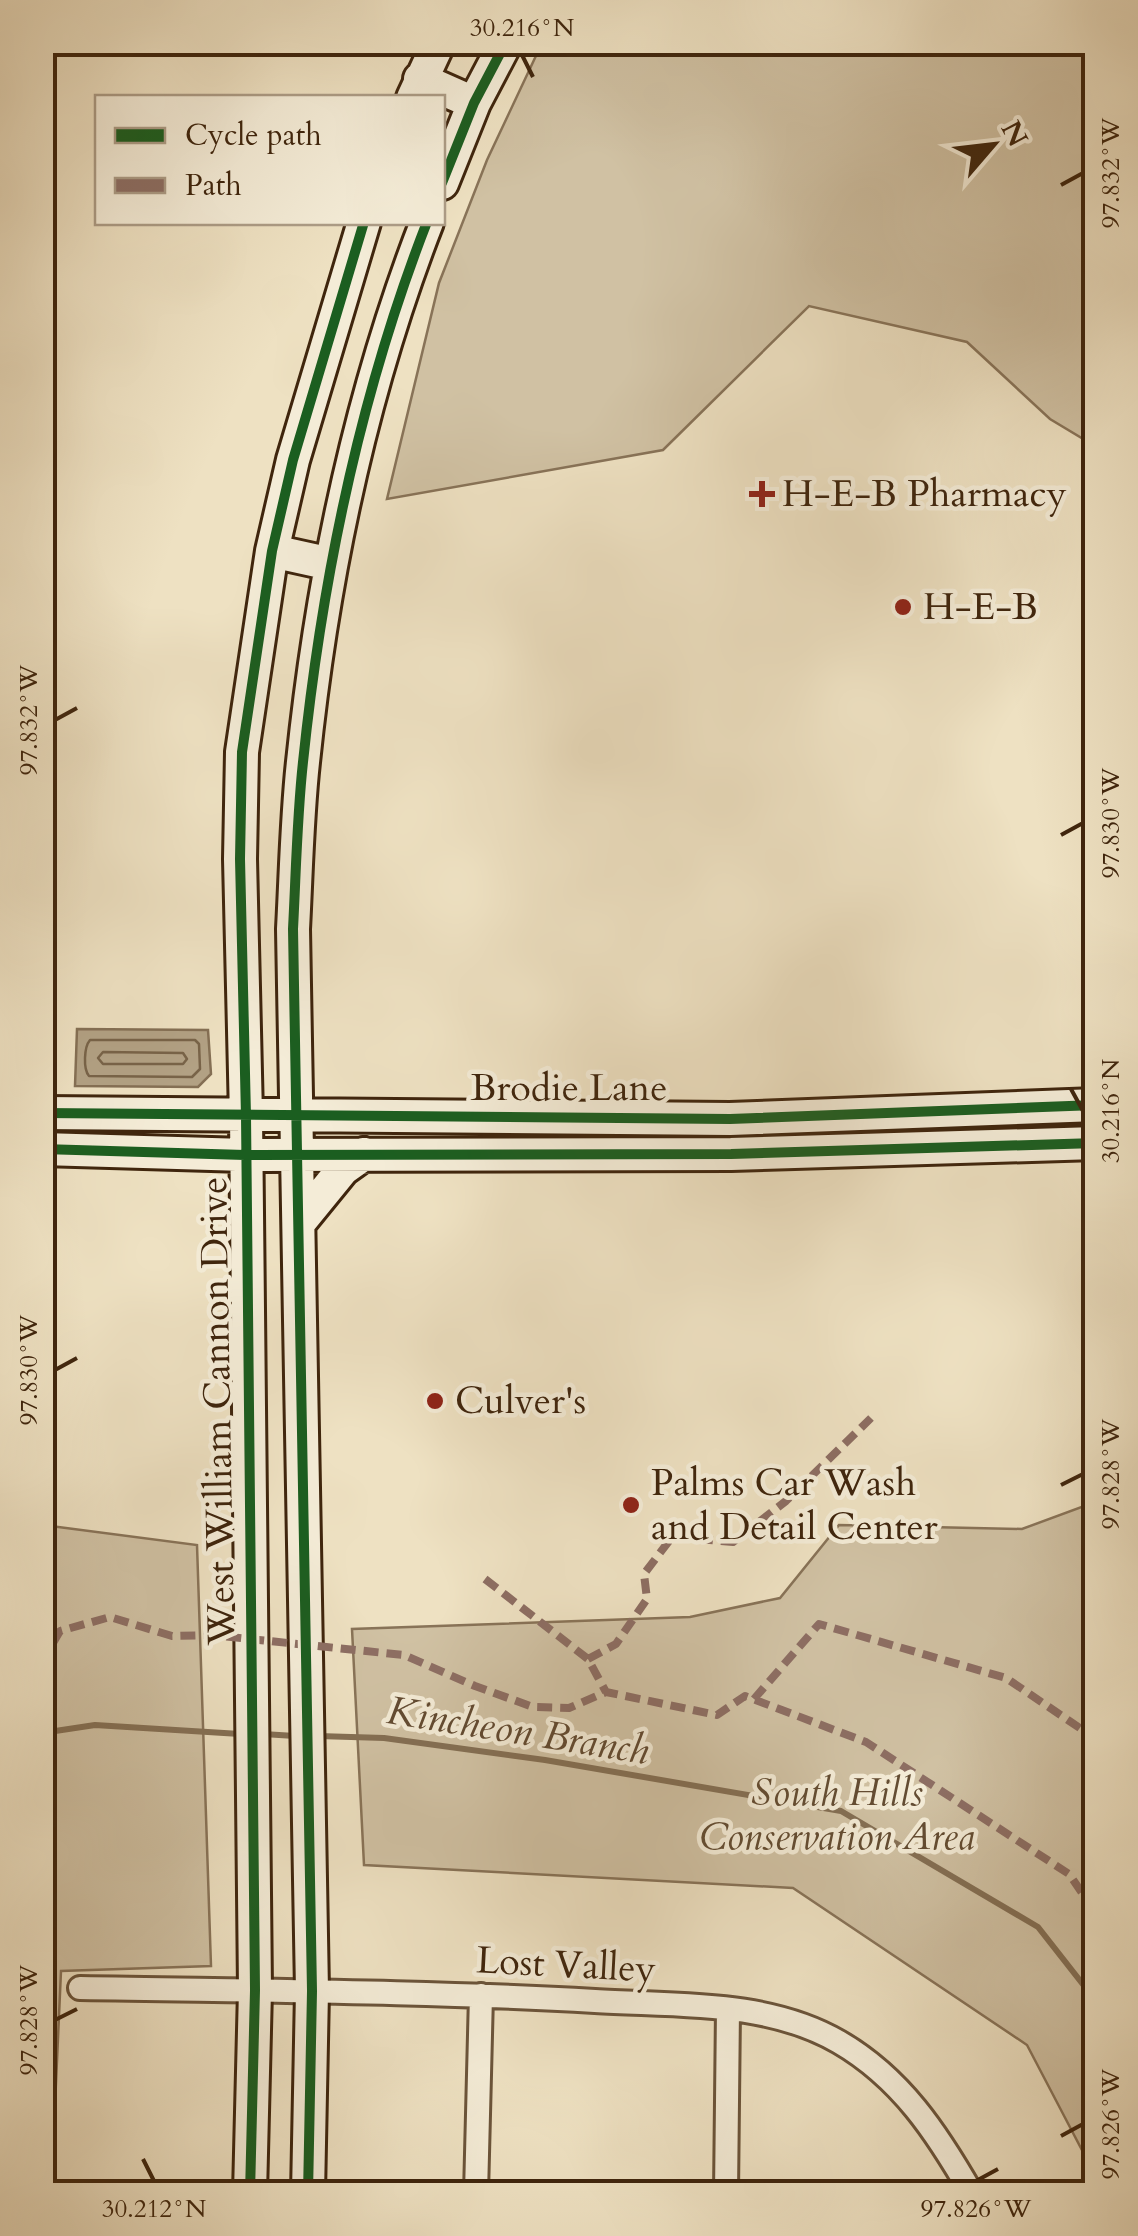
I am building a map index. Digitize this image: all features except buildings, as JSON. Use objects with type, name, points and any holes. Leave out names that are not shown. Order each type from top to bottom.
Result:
[{"type":"main road","points":[[440,42],[416,88],[441,95]]},
{"type":"main road","points":[[445,176],[474,104],[506,42]]},
{"type":"main road","points":[[445,96],[474,104]]},
{"type":"main road","name":"West William Cannon Drive","points":[[250,2194],[255,1990],[240,859],[242,752],[272,551],[313,384],[363,225]]},
{"type":"main road","points":[[308,2194],[312,1991],[293,929],[302,781],[331,564],[374,385],[426,225]]},
{"type":"main road","points":[[272,551],[331,564]]},
{"type":"main road","name":"Brodie Lane","points":[[42,1112],[730,1119],[1096,1105]]},
{"type":"main road","name":"Brodie Lane","points":[[42,1149],[296,1155],[731,1154],[1096,1143]]},
{"type":"main road","points":[[299,1223],[336,1176],[364,1154]]},
{"type":"main road","points":[[249,1507],[304,1503]]},
{"type":"street","name":"Lost Valley","points":[[80,1988],[481,1995],[728,2009],[784,2018],[837,2041],[884,2073],[918,2109],[972,2194]]},
{"type":"street","points":[[476,2194],[481,1995]]},
{"type":"street","points":[[726,2194],[728,2009]]},
{"type":"green space","points":[[542,43],[1095,43],[1095,446],[1050,419],[967,342],[809,306],[663,450],[387,499],[439,283],[487,160]]},
{"type":"green space","name":"South Hills Conservation Area","points":[[1095,1502],[1095,2175],[1027,2045],[793,1888],[364,1865],[352,1629],[690,1617],[780,1598],[839,1525],[1022,1529]]},
{"type":"green space","points":[[43,1525],[197,1545],[211,1966],[61,1971],[51,2194],[42,2193]]},
{"type":"water","points":[[77,1029],[208,1030],[211,1074],[198,1087],[75,1086]]},
{"type":"waterway","name":"Kincheon Branch","points":[[42,1733],[95,1725],[240,1734]]},
{"type":"waterway","name":"Kincheon Branch","points":[[263,1734],[295,1736]]},
{"type":"waterway","name":"Kincheon Branch","points":[[318,1736],[384,1738],[545,1760],[841,1811],[1038,1927],[1096,2001]]},
{"type":"marked path","points":[[588,1659],[616,1644],[647,1599],[644,1574],[672,1537],[733,1542],[786,1501],[871,1418]]},
{"type":"marked path","points":[[485,1579],[588,1659],[606,1692]]},
{"type":"marked path","points":[[42,1662],[60,1631],[110,1617],[172,1636],[211,1635],[404,1655],[533,1707],[569,1708],[606,1692],[717,1715],[745,1696],[866,1742],[1069,1874],[1096,1913]]},
{"type":"marked path","points":[[754,1699],[819,1624],[1006,1678],[1096,1739]]},
{"type":"cycle path","points":[[445,176],[474,103],[506,42]]},
{"type":"cycle path","points":[[250,2194],[255,1990],[240,859],[242,752],[272,551],[293,460],[363,225]]},
{"type":"cycle path","points":[[308,2194],[312,1991],[293,929],[298,824],[311,693],[347,488],[382,353],[426,225]]},
{"type":"cycle path","points":[[42,1113],[730,1119],[1096,1105]]},
{"type":"cycle path","points":[[42,1149],[245,1155],[731,1154],[1096,1143]]},
{"type":"place","name":"H-E-B Pharmacy","points":[[762,494]]},
{"type":"place","name":"H-E-B","points":[[903,607]]},
{"type":"place","name":"Culver's","points":[[435,1401]]},
{"type":"place","name":"Palms Car Wash and Detail Center","points":[[631,1505]]}]
